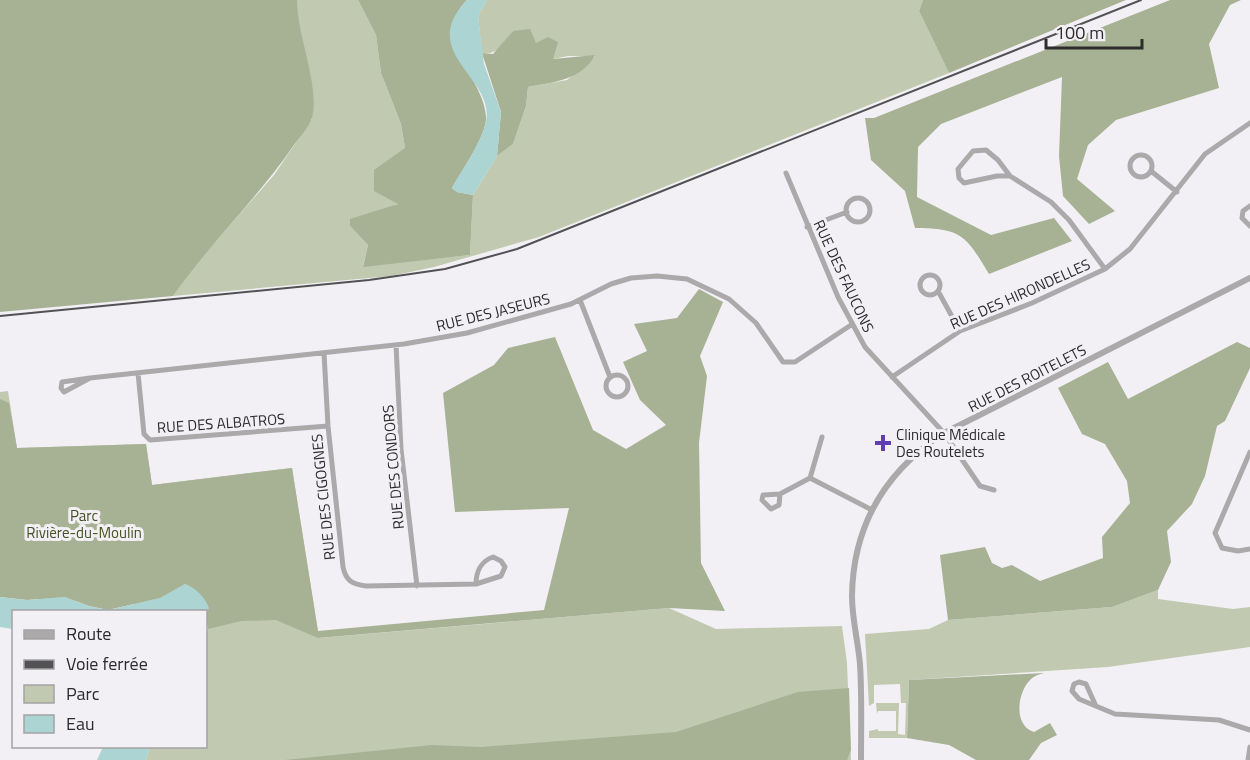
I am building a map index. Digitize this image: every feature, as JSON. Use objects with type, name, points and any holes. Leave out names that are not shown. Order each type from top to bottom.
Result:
[{"type":"street","name":"RUE DES HIRONDELLES","points":[[892,377],[960,331],[1032,303],[1105,269],[1130,249],[1205,154],[1250,123]]},
{"type":"street","points":[[1010,176],[997,176],[964,183],[959,178],[958,169],[974,151],[986,150],[998,160],[1010,176],[1051,202],[1069,220],[1105,269]]},
{"type":"street","points":[[1141,154],[1148,157],[1152,164],[1151,171],[1146,176],[1136,176],[1130,168],[1131,160],[1141,154]]},
{"type":"street","points":[[1151,171],[1177,192]]},
{"type":"street","name":"RUE DES FAUCONS","points":[[786,173],[851,325],[865,347],[944,433],[980,486],[994,490]]},
{"type":"street","points":[[856,198],[866,201],[870,208],[868,215],[862,220],[851,219],[847,212],[848,205],[856,198]]},
{"type":"street","points":[[1250,206],[1243,211],[1242,218],[1250,226]]},
{"type":"street","points":[[807,226],[847,212]]},
{"type":"street","name":"RUE DES JASEURS","points":[[90,378],[71,390],[64,392],[61,388],[62,382],[90,378],[396,345],[467,333],[580,300],[599,289],[631,278],[657,276],[687,279],[729,299],[746,312],[783,362],[795,362],[851,325]]},
{"type":"street","name":"RUE DES ROITELETS","points":[[861,760],[860,670],[852,595],[860,542],[872,510],[898,470],[922,448],[944,433],[1250,278]]},
{"type":"street","points":[[938,291],[960,331]]},
{"type":"street","points":[[580,300],[610,377]]},
{"type":"street","name":"RUE DES CONDORS","points":[[396,345],[401,448],[417,586]]},
{"type":"street","name":"RUE DES CIGOGNES","points":[[324,353],[328,426],[343,567],[348,580],[353,584],[366,586],[476,584],[501,576],[505,567],[501,561],[493,557],[484,562],[477,574],[476,584]]},
{"type":"street","name":"RUE DES ALBATROS","points":[[138,373],[144,434],[150,440],[328,426]]},
{"type":"street","points":[[617,374],[626,379],[628,389],[624,395],[616,397],[607,391],[606,384],[610,377],[617,374]]},
{"type":"street","points":[[780,494],[810,478],[822,437]]},
{"type":"street","points":[[1250,452],[1215,534],[1222,548],[1238,551],[1250,549]]},
{"type":"street","points":[[810,478],[872,510]]},
{"type":"street","points":[[1095,704],[1086,684],[1079,682],[1073,686],[1076,698],[1115,714],[1219,720],[1250,730]]},
{"type":"street","points":[[1248,760],[1250,747]]},
{"type":"green space","points":[[0,0],[297,0],[300,29],[313,90],[314,105],[311,121],[280,165],[173,296],[0,312]]},
{"type":"green space","points":[[297,0],[358,0],[376,35],[381,73],[401,124],[405,148],[399,203],[350,226],[368,245],[363,266],[470,255],[473,195],[497,156],[513,144],[526,106],[528,87],[567,80],[595,56],[568,56],[553,59],[536,43],[513,31],[497,50],[482,53],[478,16],[487,0],[923,0],[919,11],[949,73],[539,237],[434,267],[391,276],[173,296],[194,266],[274,175],[312,119],[297,20]]},
{"type":"green space","points":[[358,0],[467,0],[456,15],[453,30],[455,44],[477,87],[486,117],[478,143],[452,188],[457,192],[473,195],[470,255],[363,267],[368,245],[350,226],[350,219],[398,204],[374,191],[374,170],[405,148],[401,124],[381,73],[376,35]]},
{"type":"green space","points":[[923,0],[1126,0],[949,73],[919,11]]},
{"type":"green space","points":[[1170,0],[1241,0],[1230,5],[1209,44],[1219,88],[1116,120],[1088,145],[1077,179],[1115,211],[1089,224],[1063,196],[1059,156],[1062,77],[941,124],[918,147],[917,197],[991,235],[1054,218],[1072,241],[989,274],[968,243],[961,237],[943,230],[915,228],[905,191],[871,160],[865,118],[874,118]]},
{"type":"green space","points":[[530,29],[536,43],[548,37],[558,42],[553,59],[595,55],[583,70],[575,75],[528,87],[526,106],[513,144],[497,156],[501,112],[482,53],[493,54],[513,31]]},
{"type":"green space","points":[[699,289],[723,302],[700,356],[707,376],[699,443],[701,563],[725,611],[669,608],[318,638],[276,620],[241,621],[208,629],[207,610],[203,602],[196,591],[185,584],[160,598],[108,610],[65,597],[27,600],[0,597],[0,399],[9,403],[17,448],[146,444],[152,485],[292,468],[318,631],[544,610],[569,508],[455,512],[443,393],[494,365],[508,348],[555,337],[593,430],[626,449],[666,425],[640,400],[623,362],[647,351],[634,324],[677,318]]},
{"type":"green space","points":[[1237,342],[1250,348],[1250,368],[1225,421],[1217,426],[1205,476],[1192,504],[1167,531],[1171,562],[1158,590],[1112,607],[948,620],[940,555],[985,547],[992,563],[1002,568],[1012,565],[1040,581],[1103,558],[1102,537],[1130,503],[1127,481],[1105,444],[1082,434],[1058,388],[1108,362],[1128,399]]},
{"type":"green space","name":"Parc Rivière-du-Moulin","points":[[8,391],[17,448],[146,444],[152,485],[292,468],[319,638],[669,608],[716,629],[842,626],[847,663],[851,760],[146,760],[150,748],[207,748],[208,608],[0,597],[0,392]]},
{"type":"green space","points":[[1158,590],[1158,599],[1233,609],[1250,607],[1250,647],[1108,667],[909,680],[907,738],[869,738],[869,731],[878,729],[878,731],[896,731],[896,711],[878,711],[877,714],[876,703],[899,703],[898,734],[905,735],[906,703],[901,703],[900,684],[874,685],[874,703],[869,706],[865,634],[929,629],[948,620],[1112,607]]},
{"type":"green space","points":[[1044,673],[1031,679],[1026,685],[1020,700],[1020,716],[1027,729],[1034,732],[1050,723],[1057,735],[1041,743],[1029,760],[976,760],[949,745],[907,738],[909,680]]},
{"type":"green space","points":[[849,688],[851,750],[847,760],[285,760],[432,745],[481,747],[676,732],[798,692]]},
{"type":"water","points":[[467,0],[487,0],[478,16],[484,64],[501,112],[497,156],[473,195],[457,192],[452,188],[476,147],[486,121],[486,105],[480,91],[453,50],[450,35],[454,19]]},
{"type":"water","points":[[185,584],[200,593],[209,608],[207,615],[207,610],[108,610],[160,598]]},
{"type":"water","points":[[0,597],[27,600],[65,597],[108,610],[12,610],[12,629],[0,627]]},
{"type":"water","points":[[102,748],[150,748],[146,760],[97,760]]},
{"type":"railway","points":[[0,316],[369,280],[445,269],[517,249],[1141,0]]},
{"type":"place","name":"Clinique Médicale Des Routelets","points":[[883,443]]}]
